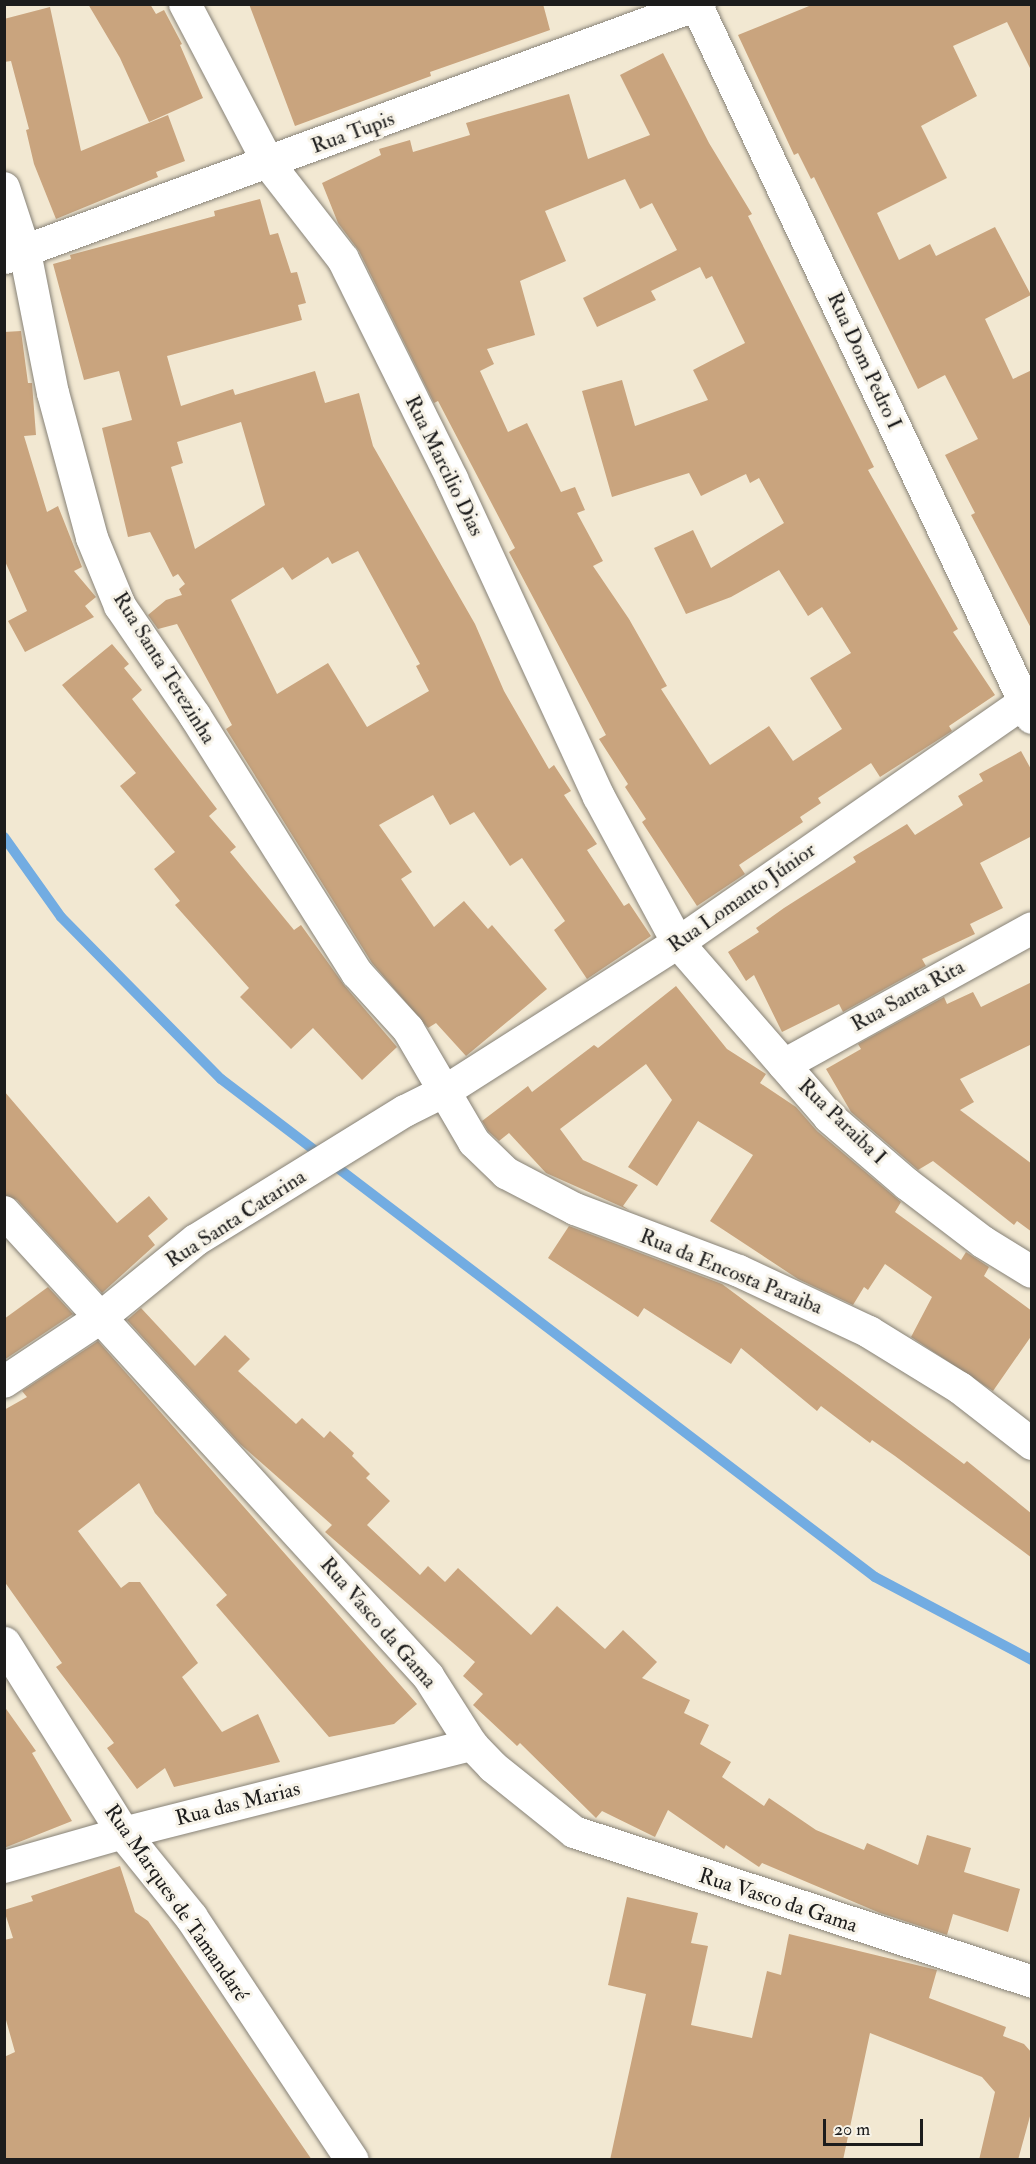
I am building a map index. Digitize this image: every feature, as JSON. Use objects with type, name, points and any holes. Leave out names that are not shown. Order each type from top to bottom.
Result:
[{"type":"street","name":"Rua Marcilio Dias","points":[[185,4],[269,164],[343,259],[452,479],[599,797],[678,943]]},
{"type":"street","name":"Rua Tupis","points":[[15,255],[269,164],[698,5]]},
{"type":"street","name":"Rua Dom Pedro I","points":[[698,5],[1029,705]]},
{"type":"street","name":"Rua Santa Terezinha","points":[[4,188],[15,255],[92,538],[120,606],[195,716],[357,973],[408,1029],[447,1090]]},
{"type":"street","name":"Rua Lomanto Júnior","points":[[447,1090],[678,943],[1029,705]]},
{"type":"street","name":"Rua Santa Rita","points":[[784,1065],[1032,928]]},
{"type":"street","name":"Rua Paraiba I","points":[[678,943],[829,1117],[907,1184],[983,1242],[1032,1272]]},
{"type":"street","name":"Rua Santa Catarina","points":[[4,1382],[99,1319],[196,1240],[405,1111],[447,1090]]},
{"type":"street","name":"Rua da Encosta Paraiba","points":[[447,1090],[474,1142],[506,1173],[527,1186],[574,1209],[739,1271],[822,1308],[960,1388],[1032,1444]]},
{"type":"street","name":"Rua Vasco da Gama","points":[[4,1212],[99,1319],[237,1464],[428,1676],[472,1744],[493,1767],[574,1832],[1032,1983]]},
{"type":"street","name":"Rua Marques de Tamandaré","points":[[4,1642],[123,1833],[191,1917],[352,2160]]},
{"type":"street","name":"Rua das Marias","points":[[4,1867],[123,1833],[472,1744]]},
{"type":"building","points":[[88,4],[150,4],[156,14],[164,10],[182,44],[180,45],[203,98],[149,122],[120,58]]},
{"type":"building","points":[[249,4],[543,4],[550,30],[430,72],[431,76],[295,126]]},
{"type":"building","points":[[814,4],[1032,4],[1032,72],[1007,22],[953,46],[977,96],[921,126],[947,178],[877,213],[899,260],[930,244],[936,256],[995,227],[1031,295],[985,319],[1013,379],[1032,370],[1032,630],[971,515],[975,513],[945,455],[978,439],[945,375],[918,389],[814,177],[811,179],[798,153],[794,155],[738,35]]},
{"type":"building","points":[[50,7],[81,151],[168,115],[185,161],[156,172],[158,177],[56,219],[34,164],[26,130],[29,129],[11,61],[4,62],[4,19]]},
{"type":"building","points":[[663,53],[709,143],[752,214],[748,216],[874,467],[868,470],[958,629],[953,632],[995,695],[949,726],[952,731],[880,777],[871,763],[818,798],[821,803],[800,817],[803,822],[739,865],[745,874],[697,906],[642,822],[646,819],[625,787],[628,784],[599,739],[606,735],[509,552],[515,548],[438,401],[434,403],[359,251],[338,223],[322,183],[381,155],[379,149],[410,140],[413,152],[470,135],[466,123],[569,94],[588,159],[650,135],[620,75]],"holes":[[[625,179],[640,209],[652,203],[677,250],[583,298],[597,327],[656,300],[651,291],[700,267],[706,279],[712,276],[745,343],[693,370],[708,400],[635,426],[622,380],[582,391],[612,497],[689,473],[701,496],[746,474],[750,483],[759,478],[784,523],[711,568],[693,530],[654,548],[686,614],[731,597],[779,570],[808,616],[822,607],[851,653],[810,678],[842,729],[793,761],[769,726],[710,765],[661,689],[667,686],[629,619],[593,566],[603,561],[577,513],[585,510],[575,487],[561,492],[527,423],[508,432],[480,371],[494,364],[487,349],[535,335],[520,281],[566,261],[545,211]]]},
{"type":"building","points":[[260,199],[270,235],[278,233],[291,273],[297,272],[306,303],[298,305],[302,320],[167,356],[181,406],[233,389],[235,395],[315,371],[325,403],[359,393],[373,446],[475,624],[504,691],[549,769],[554,765],[571,791],[564,795],[597,844],[587,850],[624,906],[629,903],[651,936],[587,979],[554,930],[565,921],[522,858],[510,866],[474,812],[450,825],[433,795],[379,825],[412,872],[401,879],[434,927],[464,901],[488,929],[492,925],[547,989],[466,1056],[436,1023],[428,1028],[372,963],[226,729],[232,725],[177,624],[158,629],[148,615],[166,600],[182,595],[179,589],[185,584],[178,574],[173,577],[150,532],[128,537],[102,428],[132,420],[119,371],[84,380],[53,264],[71,259],[70,255],[215,216],[214,211]],"holes":[[[241,422],[265,505],[195,549],[171,467],[183,463],[177,442]],[[358,551],[420,664],[416,666],[429,691],[367,727],[328,663],[277,694],[231,600],[283,567],[292,580],[328,557],[332,564]]]},
{"type":"building","points":[[21,331],[28,383],[32,383],[36,435],[24,436],[47,512],[58,506],[82,567],[74,571],[96,597],[85,606],[94,617],[25,652],[8,621],[27,611],[4,559],[4,332]]},
{"type":"building","points":[[112,644],[129,664],[124,668],[142,690],[132,699],[217,809],[209,816],[236,847],[230,852],[294,930],[301,925],[344,985],[397,1047],[362,1080],[313,1028],[291,1049],[240,997],[249,988],[175,905],[180,901],[154,869],[175,852],[120,786],[136,773],[62,685]]},
{"type":"building","points":[[1021,751],[1032,771],[1032,836],[980,863],[1003,908],[970,924],[975,934],[922,959],[926,966],[843,1012],[839,1004],[782,1032],[754,975],[746,981],[728,952],[759,932],[756,928],[784,908],[856,862],[853,857],[907,824],[915,835],[963,805],[958,796],[983,781],[979,774]]},
{"type":"building","points":[[1032,982],[1032,1044],[960,1079],[974,1102],[960,1110],[1032,1164],[1032,1232],[1017,1221],[1014,1225],[933,1161],[918,1170],[851,1112],[826,1069],[861,1049],[858,1044],[944,997],[947,1004],[973,992],[981,1007]]},
{"type":"building","points":[[676,986],[727,1049],[766,1074],[760,1083],[796,1107],[817,1131],[901,1202],[895,1212],[961,1260],[966,1252],[989,1267],[984,1276],[1032,1311],[1032,1335],[993,1391],[911,1337],[932,1297],[885,1264],[868,1290],[864,1287],[853,1305],[798,1279],[710,1221],[753,1155],[698,1121],[657,1186],[628,1167],[672,1100],[646,1064],[560,1129],[583,1160],[638,1185],[623,1206],[629,1210],[546,1173],[509,1133],[499,1141],[488,1131],[482,1121],[528,1086],[532,1092],[594,1045],[598,1048]]},
{"type":"building","points":[[4,1091],[117,1223],[149,1196],[168,1219],[148,1236],[155,1245],[102,1293],[17,1200],[4,1195]]},
{"type":"building","points":[[569,1226],[722,1284],[964,1464],[967,1461],[1032,1514],[1032,1558],[872,1440],[870,1443],[821,1406],[817,1411],[741,1348],[731,1364],[644,1308],[638,1317],[548,1258]]},
{"type":"building","points":[[48,1287],[73,1314],[4,1360],[4,1319]]},
{"type":"building","points":[[141,1308],[195,1366],[225,1335],[250,1359],[238,1371],[296,1424],[302,1418],[324,1438],[330,1431],[354,1453],[352,1456],[370,1474],[366,1478],[390,1501],[367,1525],[420,1575],[428,1566],[445,1582],[458,1568],[531,1635],[557,1606],[605,1649],[623,1630],[657,1662],[642,1678],[690,1700],[684,1713],[709,1725],[700,1744],[731,1762],[722,1777],[764,1806],[769,1798],[816,1830],[864,1850],[867,1843],[918,1865],[927,1835],[971,1848],[964,1872],[1020,1889],[1008,1932],[953,1914],[947,1935],[880,1913],[762,1863],[759,1867],[726,1845],[724,1849],[668,1810],[655,1837],[602,1811],[596,1818],[520,1743],[517,1746],[473,1705],[483,1694],[463,1676],[475,1662],[325,1532],[332,1525],[240,1444],[127,1320]]},
{"type":"building","points":[[98,1341],[417,1704],[394,1724],[329,1737],[216,1605],[227,1595],[155,1513],[139,1483],[78,1531],[121,1588],[129,1582],[140,1582],[198,1663],[182,1677],[222,1732],[258,1714],[280,1762],[174,1787],[165,1768],[137,1789],[107,1748],[114,1743],[56,1667],[62,1663],[4,1581],[4,1410],[27,1397],[22,1391]]},
{"type":"building","points":[[4,1706],[36,1751],[32,1753],[72,1821],[4,1848]]},
{"type":"building","points":[[120,1866],[135,1912],[148,1921],[312,2160],[4,2160],[4,2057],[15,2052],[4,2013],[4,1940],[13,1938],[4,1910],[33,1901],[31,1896]]},
{"type":"building","points":[[627,1897],[698,1913],[691,1943],[708,1946],[691,2025],[752,2038],[767,1971],[781,1975],[789,1934],[937,1970],[929,1998],[1006,2027],[1003,2036],[1024,2044],[1032,2053],[1032,2109],[1018,2160],[979,2160],[995,2092],[982,2077],[870,2033],[843,2160],[610,2160],[646,1994],[608,1985]]},
{"type":"waterway","points":[[4,837],[61,917],[221,1079],[875,1577],[1032,1660]]}]
